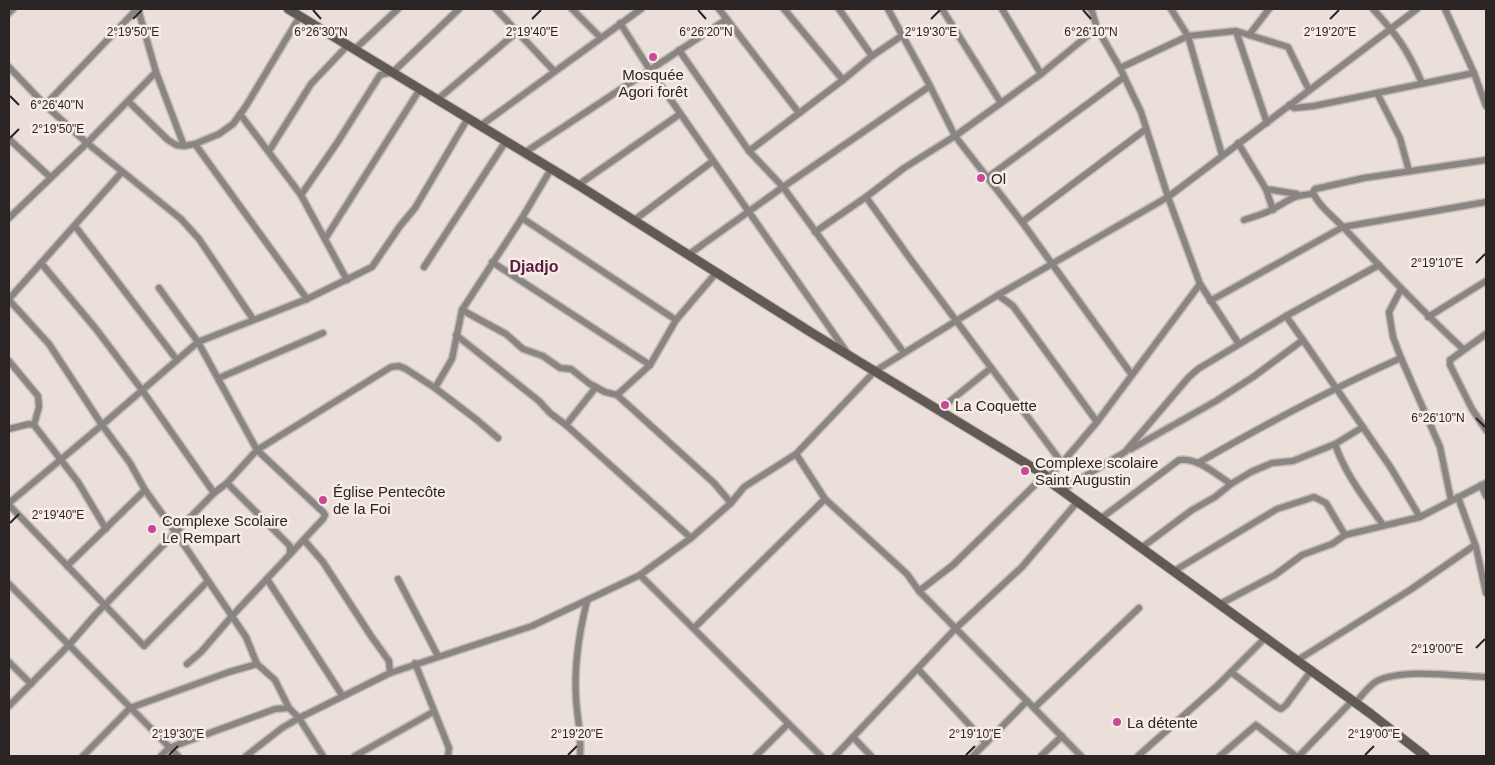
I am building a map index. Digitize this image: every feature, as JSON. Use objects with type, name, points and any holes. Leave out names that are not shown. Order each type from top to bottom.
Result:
[{"type":"main road","points":[[288,9],[578,185],[850,357],[1046,477],[1100,519],[1220,604],[1425,756]]},
{"type":"street","points":[[9,13],[13,9]]},
{"type":"street","points":[[45,105],[137,9],[156,72],[184,146]]},
{"type":"street","points":[[269,151],[311,84],[398,9]]},
{"type":"street","points":[[301,195],[338,142],[380,75],[392,72],[459,9]]},
{"type":"street","points":[[496,9],[554,71]]},
{"type":"street","points":[[572,9],[600,38]]},
{"type":"street","points":[[480,126],[641,9]]},
{"type":"street","points":[[719,9],[799,113]]},
{"type":"street","points":[[784,9],[843,80]]},
{"type":"street","points":[[839,9],[872,56]]},
{"type":"street","points":[[888,9],[955,136],[1022,222],[1132,375]]},
{"type":"street","points":[[942,9],[1001,104]]},
{"type":"street","points":[[1002,9],[1041,74]]},
{"type":"street","points":[[1171,9],[1188,36],[1222,155]]},
{"type":"street","points":[[1249,35],[1269,9]]},
{"type":"street","points":[[1372,9],[1391,28],[1412,58],[1422,83]]},
{"type":"street","points":[[246,756],[256,754],[282,728],[342,695],[415,663],[487,642],[532,626],[640,575],[691,538],[731,503],[744,486],[796,454],[875,371],[998,295],[1168,197],[1417,9]]},
{"type":"street","points":[[1445,9],[1474,73],[1486,106]]},
{"type":"street","points":[[1092,10],[1097,28],[1120,68],[1141,112],[1168,197],[1200,284],[1239,344]]},
{"type":"street","points":[[128,101],[168,140],[176,144],[184,146],[195,144],[226,130],[240,114],[300,16]]},
{"type":"street","points":[[524,153],[727,19]]},
{"type":"street","points":[[620,23],[680,114],[850,357]]},
{"type":"street","points":[[816,232],[904,168],[1001,104],[1097,28]]},
{"type":"street","points":[[1236,31],[1267,123]]},
{"type":"street","points":[[1120,68],[1188,36],[1236,31],[1288,47],[1309,90]]},
{"type":"street","points":[[438,99],[517,32]]},
{"type":"street","points":[[749,151],[872,56],[903,35]]},
{"type":"street","points":[[679,50],[749,151],[783,187],[904,353]]},
{"type":"street","points":[[9,67],[45,105],[86,143],[182,219],[199,239],[253,319]]},
{"type":"street","points":[[9,218],[156,72]]},
{"type":"street","points":[[1290,105],[1294,108],[1303,108],[1474,73]]},
{"type":"street","points":[[987,178],[1124,77]]},
{"type":"street","points":[[688,255],[930,86]]},
{"type":"street","points":[[325,239],[420,88]]},
{"type":"street","points":[[1377,93],[1400,138],[1409,171]]},
{"type":"street","points":[[240,114],[301,195],[348,280]]},
{"type":"street","points":[[578,185],[680,114]]},
{"type":"street","points":[[208,582],[144,646],[9,504],[198,342],[306,299],[364,272],[376,262],[400,226],[415,208],[468,118]]},
{"type":"street","points":[[1022,222],[1146,129]]},
{"type":"street","points":[[9,139],[50,177]]},
{"type":"street","points":[[424,268],[506,142]]},
{"type":"street","points":[[1238,143],[1266,189],[1273,210]]},
{"type":"street","points":[[195,144],[306,299]]},
{"type":"street","points":[[1313,194],[1316,189],[1364,178],[1486,160]]},
{"type":"street","points":[[634,221],[713,161]]},
{"type":"street","points":[[435,388],[452,359],[462,310],[522,218],[551,169]]},
{"type":"street","points":[[122,172],[9,299],[50,344],[102,425],[130,462],[145,490],[246,637],[257,664],[275,680],[289,708],[299,718],[323,756]]},
{"type":"street","points":[[1266,189],[1300,195]]},
{"type":"street","points":[[1244,220],[1273,210],[1291,198],[1313,194]]},
{"type":"street","points":[[1313,194],[1428,317],[1463,349]]},
{"type":"street","points":[[866,197],[1062,464]]},
{"type":"street","points":[[1210,301],[1343,226],[1486,202]]},
{"type":"street","points":[[522,218],[561,242],[676,320]]},
{"type":"street","points":[[75,226],[177,360]]},
{"type":"street","points":[[492,262],[650,365]]},
{"type":"street","points":[[41,263],[96,329],[142,390],[214,494]]},
{"type":"street","points":[[1125,452],[1188,378],[1198,369],[1286,316],[1379,265]]},
{"type":"street","points":[[617,395],[650,365],[676,320],[716,273]]},
{"type":"street","points":[[1428,317],[1486,281]]},
{"type":"street","points":[[919,592],[953,565],[1062,464],[1097,422],[1200,284]]},
{"type":"street","points":[[159,288],[198,342],[258,450],[325,515],[188,664]]},
{"type":"street","points":[[1401,289],[1389,312],[1393,337],[1440,447],[1451,500]]},
{"type":"street","points":[[998,295],[1013,306],[1097,422]]},
{"type":"street","points":[[462,310],[506,334],[523,349],[543,356],[560,368],[571,369],[596,387],[617,395],[714,483],[731,503]]},
{"type":"street","points":[[1286,316],[1391,468],[1420,517]]},
{"type":"street","points":[[219,378],[323,333]]},
{"type":"street","points":[[1486,334],[1450,360],[1450,365],[1472,409],[1486,430]]},
{"type":"street","points":[[456,335],[539,401],[550,413],[566,425],[691,538]]},
{"type":"street","points":[[1062,490],[1216,401],[1252,378],[1303,340]]},
{"type":"street","points":[[1198,463],[1261,427],[1401,358]]},
{"type":"street","points":[[9,361],[38,396],[39,407],[34,425]]},
{"type":"street","points":[[9,706],[104,606],[258,450],[391,367],[399,366],[406,369],[435,388],[498,438]]},
{"type":"street","points":[[939,410],[991,368]]},
{"type":"street","points":[[566,425],[596,387]]},
{"type":"street","points":[[9,429],[29,424],[34,425],[78,482],[106,529]]},
{"type":"street","points":[[1141,548],[1192,510],[1215,498],[1231,484],[1250,472],[1272,463],[1293,461],[1335,444],[1363,427]]},
{"type":"street","points":[[1335,444],[1348,475],[1383,525]]},
{"type":"street","points":[[796,454],[825,499],[907,574],[919,592],[1082,756]]},
{"type":"street","points":[[1100,519],[1179,460],[1187,459],[1198,463],[1231,484]]},
{"type":"street","points":[[227,483],[290,546],[290,554]]},
{"type":"street","points":[[1220,604],[1274,575],[1302,555],[1332,544],[1345,535],[1420,517],[1484,484],[1486,496]]},
{"type":"street","points":[[67,566],[145,490]]},
{"type":"street","points":[[1174,571],[1277,510],[1314,497],[1326,503],[1345,535]]},
{"type":"street","points":[[1458,497],[1475,545],[1486,594]]},
{"type":"street","points":[[694,628],[825,499]]},
{"type":"street","points":[[835,756],[956,630],[1022,567],[1078,501]]},
{"type":"street","points":[[304,540],[323,562],[389,661],[390,673]]},
{"type":"street","points":[[1296,661],[1410,590],[1475,545]]},
{"type":"street","points":[[640,575],[821,756]]},
{"type":"street","points":[[267,579],[342,695]]},
{"type":"street","points":[[398,579],[438,656]]},
{"type":"street","points":[[9,584],[178,756]]},
{"type":"street","points":[[580,756],[582,739],[576,697],[576,655],[587,601]]},
{"type":"street","points":[[1034,708],[1139,608]]},
{"type":"street","points":[[1138,756],[1231,672],[1265,638]]},
{"type":"street","points":[[9,662],[31,684]]},
{"type":"street","points":[[415,663],[449,748],[448,756]]},
{"type":"street","points":[[83,756],[130,708],[257,664]]},
{"type":"street","points":[[918,669],[986,743]]},
{"type":"street","points":[[1231,672],[1281,709],[1311,671]]},
{"type":"street","points":[[1220,756],[1256,725],[1298,756],[1376,682],[1397,676],[1426,674],[1486,677]]},
{"type":"street","points":[[973,756],[1027,701]]},
{"type":"street","points":[[161,756],[169,748],[275,709],[289,708]]},
{"type":"street","points":[[355,756],[433,712]]},
{"type":"street","points":[[756,756],[788,724]]},
{"type":"street","points":[[1041,756],[1062,736]]},
{"type":"street","points":[[853,737],[871,756]]},
{"type":"place","name":"Mosquée Agori forêt","points":[[653,57]]},
{"type":"place","name":"Ol","points":[[981,178]]},
{"type":"place","name":"La Coquette","points":[[945,405]]},
{"type":"place","name":"Complexe scolaire Saint Augustin","points":[[1025,471]]},
{"type":"place","name":"Église Pentecôte de la Foi","points":[[323,500]]},
{"type":"place","name":"Complexe Scolaire Le Rempart","points":[[152,529]]},
{"type":"place","name":"La détente","points":[[1117,722]]},
{"type":"district","name":"Djadjo","points":[[534,266]]}]
